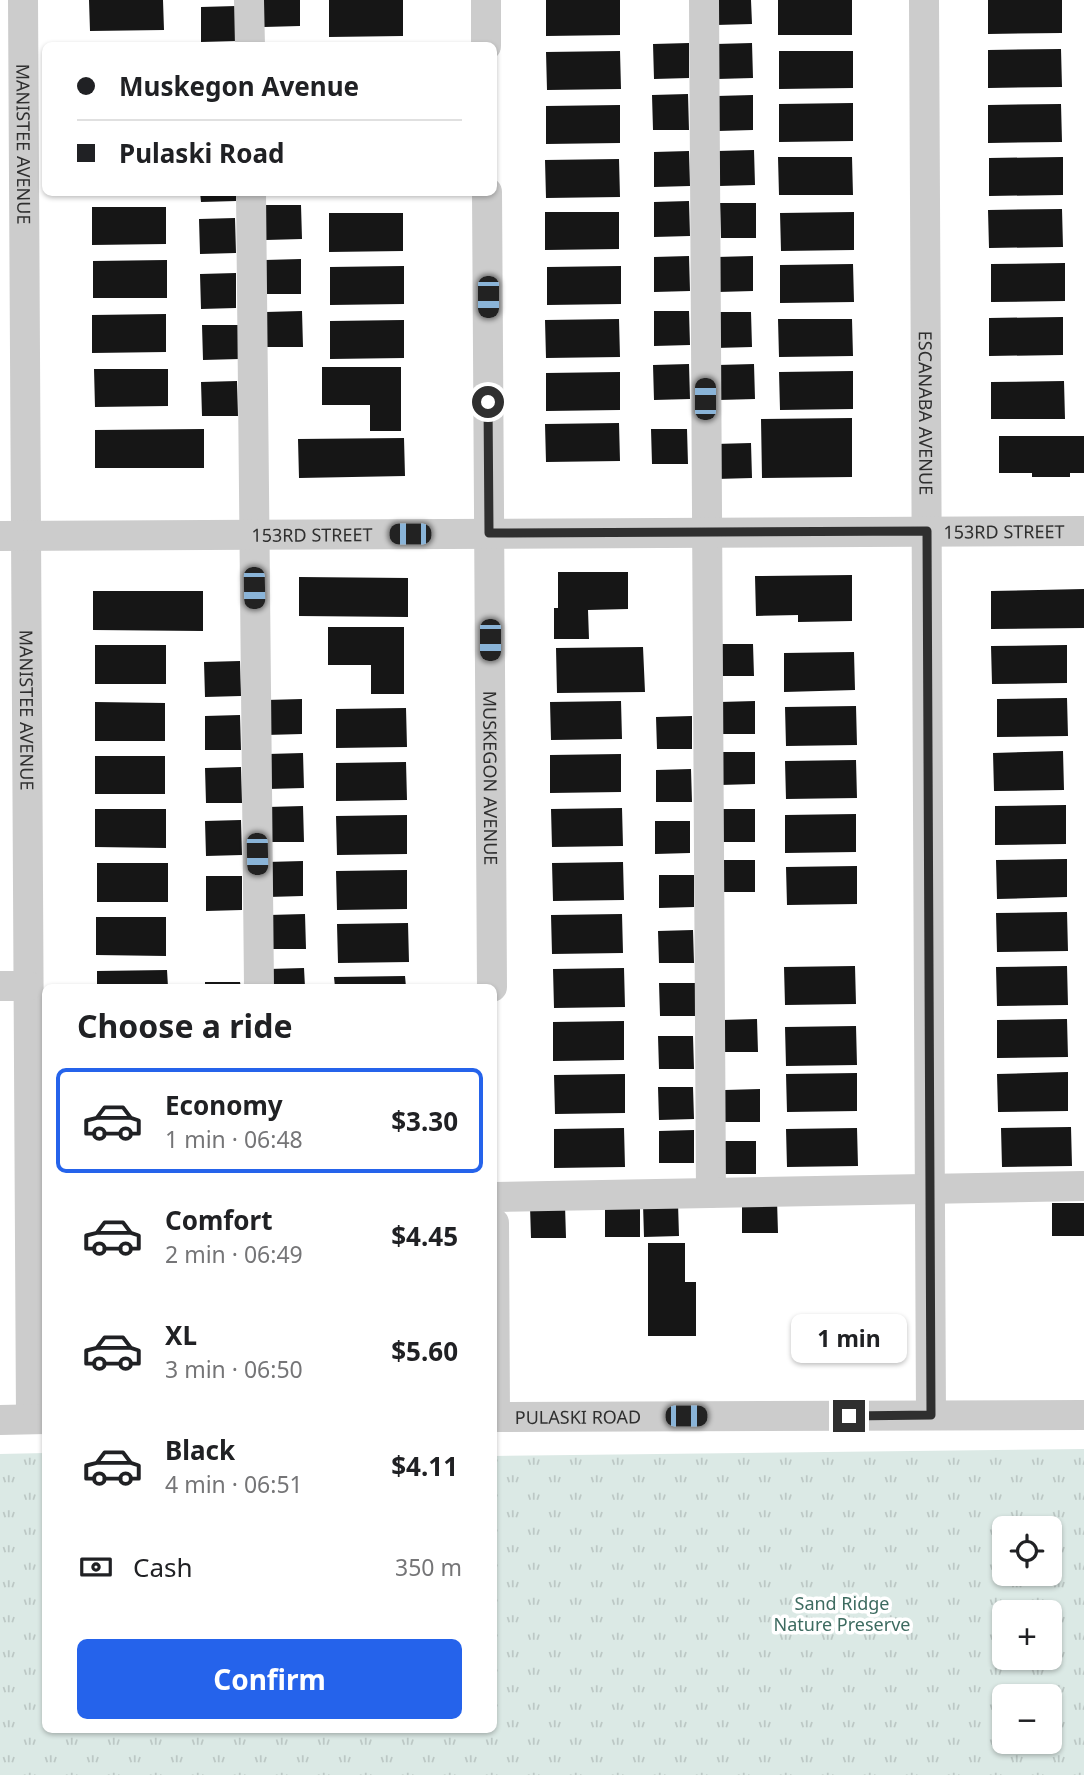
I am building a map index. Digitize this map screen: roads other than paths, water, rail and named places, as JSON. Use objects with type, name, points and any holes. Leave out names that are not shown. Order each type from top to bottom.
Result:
[{"type":"street","name":"MANISTEE AVENUE","points":[[23,0],[13,536],[14,986],[38,1419]]},
{"type":"street","points":[[249,0],[250,42]]},
{"type":"street","points":[[486,0],[486,42]]},
{"type":"street","points":[[704,0],[711,1193]]},
{"type":"street","name":"ESCANABA AVENUE","points":[[924,0],[931,1415]]},
{"type":"street","points":[[251,196],[259,984]]},
{"type":"street","name":"MUSKEGON AVENUE","points":[[487,196],[492,984]]},
{"type":"street","name":"153RD STREET","points":[[13,536],[1084,531]]},
{"type":"street","points":[[497,1196],[1084,1186]]},
{"type":"street","name":"PULASKI ROAD","points":[[497,1417],[1084,1415]]},
{"type":"street","points":[[0,1419],[38,1419]]},
{"type":"park label","name":"Sand Ridge Nature Preserve","points":[[842,1613]]}]
